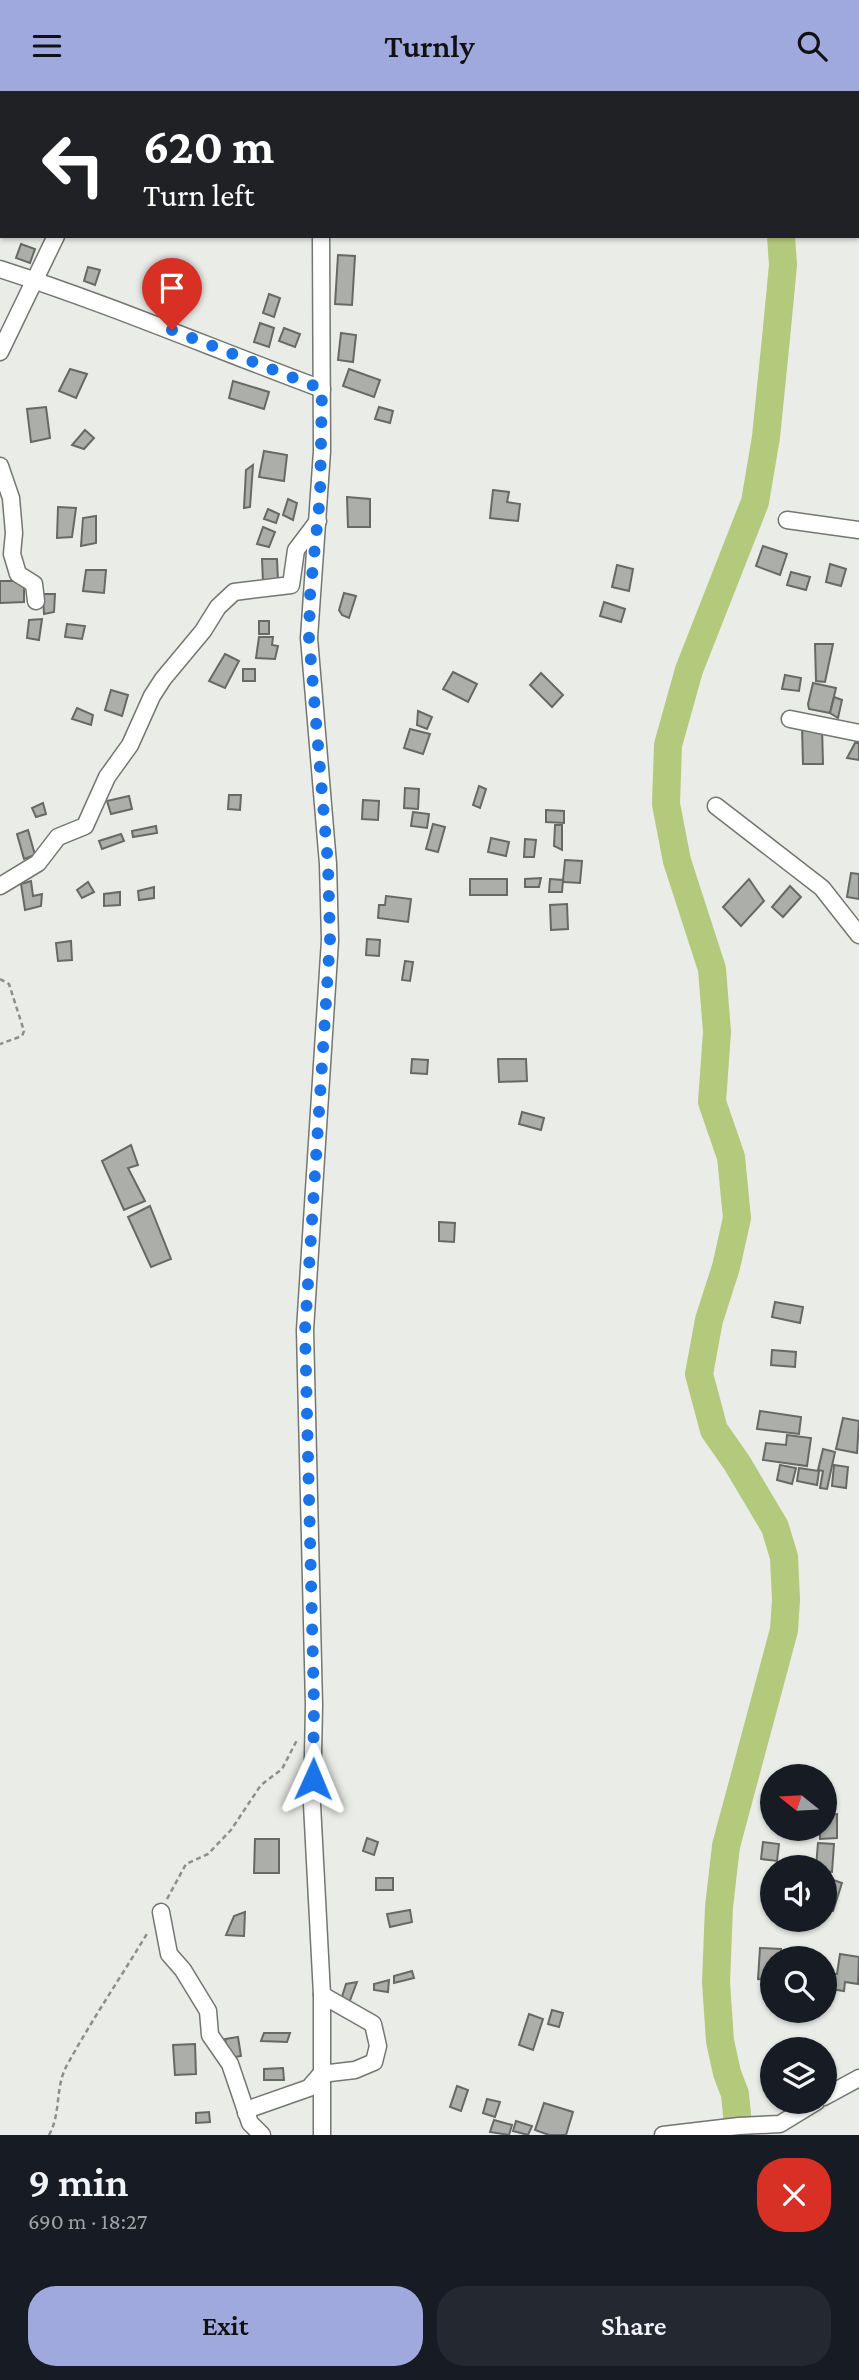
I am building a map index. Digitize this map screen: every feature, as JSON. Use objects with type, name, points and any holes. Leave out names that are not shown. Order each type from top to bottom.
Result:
[{"type":"street","points":[[0,352],[55,238]]},
{"type":"street","points":[[321,238],[319,520],[310,596],[309,638],[328,864],[330,940],[305,1330],[314,1705],[312,1804],[322,1994],[322,2135]]},
{"type":"street","points":[[0,269],[193,337],[322,389]]},
{"type":"street","points":[[0,466],[11,498],[14,533],[12,554],[18,574],[34,584],[36,601]]},
{"type":"street","points":[[0,886],[38,863],[58,837],[85,826],[107,777],[130,745],[152,697],[218,607],[234,592],[291,585],[296,549],[319,520]]},
{"type":"street","points":[[787,520],[859,530]]},
{"type":"street","points":[[790,719],[859,733]]},
{"type":"street","points":[[716,806],[822,888],[859,935]]},
{"type":"street","points":[[161,1912],[169,1954],[183,1970],[208,2011],[210,2035],[230,2064],[250,2123],[262,2135]]},
{"type":"street","points":[[246,2113],[252,2108],[309,2088],[321,2074],[355,2070],[374,2062],[378,2046],[373,2024],[322,1994]]},
{"type":"street","points":[[837,2090],[859,2078]]},
{"type":"street","points":[[663,2135],[780,2124],[796,2114]]},
{"type":"path","points":[[0,978],[9,984],[24,1034],[0,1044]]},
{"type":"building","points":[[21,244],[35,249],[30,263],[16,258]]},
{"type":"building","points":[[338,255],[355,256],[352,305],[335,304]]},
{"type":"building","points":[[88,267],[100,270],[95,285],[84,281]]},
{"type":"building","points":[[168,291],[178,295],[174,307],[164,303]]},
{"type":"building","points":[[269,294],[280,298],[274,317],[263,313]]},
{"type":"building","points":[[260,323],[274,328],[269,347],[254,342]]},
{"type":"building","points":[[284,328],[300,334],[295,347],[279,341]]},
{"type":"building","points":[[341,333],[356,335],[353,362],[338,360]]},
{"type":"building","points":[[70,369],[87,374],[76,398],[59,391]]},
{"type":"building","points":[[349,369],[380,380],[374,397],[343,386]]},
{"type":"building","points":[[233,381],[269,392],[264,409],[229,398]]},
{"type":"building","points":[[46,407],[50,438],[31,442],[27,409]]},
{"type":"building","points":[[379,407],[393,411],[390,423],[375,419]]},
{"type":"building","points":[[85,430],[94,438],[84,449],[72,445]]},
{"type":"building","points":[[264,451],[287,455],[284,481],[259,477]]},
{"type":"building","points":[[253,465],[250,507],[244,508],[246,470]]},
{"type":"building","points":[[493,490],[509,492],[507,502],[520,504],[518,521],[490,518]]},
{"type":"building","points":[[347,497],[370,499],[370,527],[348,527]]},
{"type":"building","points":[[288,499],[297,503],[293,520],[283,515]]},
{"type":"building","points":[[58,507],[76,508],[72,537],[57,538]]},
{"type":"building","points":[[268,509],[279,514],[276,523],[264,519]]},
{"type":"building","points":[[96,516],[96,543],[81,546],[83,518]]},
{"type":"building","points":[[263,527],[275,532],[269,547],[257,544]]},
{"type":"building","points":[[763,546],[787,554],[780,575],[756,566]]},
{"type":"building","points":[[262,559],[277,559],[278,581],[263,582]]},
{"type":"building","points":[[830,564],[846,569],[841,586],[826,582]]},
{"type":"building","points":[[617,565],[633,569],[629,591],[612,587]]},
{"type":"building","points":[[86,570],[106,570],[104,593],[83,591]]},
{"type":"building","points":[[791,572],[810,577],[806,590],[787,585]]},
{"type":"building","points":[[0,581],[24,581],[24,602],[0,603]]},
{"type":"building","points":[[344,593],[356,596],[349,618],[339,610]]},
{"type":"building","points":[[43,594],[55,594],[54,612],[44,614]]},
{"type":"building","points":[[604,602],[625,609],[621,622],[600,616]]},
{"type":"building","points":[[42,619],[39,640],[27,638],[29,620]]},
{"type":"building","points":[[259,621],[269,621],[269,634],[259,634]]},
{"type":"building","points":[[67,624],[85,626],[82,639],[65,637]]},
{"type":"building","points":[[259,637],[273,637],[272,645],[278,646],[275,659],[256,658]]},
{"type":"building","points":[[815,644],[833,644],[825,682],[816,681]]},
{"type":"building","points":[[225,654],[239,661],[225,688],[209,681]]},
{"type":"building","points":[[243,669],[255,669],[255,681],[243,681]]},
{"type":"building","points":[[453,672],[477,684],[468,702],[443,689]]},
{"type":"building","points":[[541,673],[563,695],[552,707],[530,685]]},
{"type":"building","points":[[785,675],[801,678],[799,691],[782,689]]},
{"type":"building","points":[[813,683],[836,688],[830,713],[809,709]]},
{"type":"building","points":[[111,690],[128,695],[122,716],[105,710]]},
{"type":"building","points":[[834,697],[842,700],[838,718],[830,713]]},
{"type":"building","points":[[77,708],[93,715],[91,725],[72,719]]},
{"type":"building","points":[[418,711],[432,717],[427,729],[417,725]]},
{"type":"building","points":[[802,726],[822,726],[823,764],[803,764]]},
{"type":"building","points":[[410,729],[430,734],[423,754],[404,748]]},
{"type":"building","points":[[855,743],[859,743],[859,760],[847,758]]},
{"type":"building","points":[[479,786],[486,789],[480,808],[473,805]]},
{"type":"building","points":[[405,788],[419,789],[418,809],[404,808]]},
{"type":"building","points":[[229,795],[241,795],[240,810],[228,809]]},
{"type":"building","points":[[129,796],[132,809],[111,814],[107,801]]},
{"type":"building","points":[[363,800],[379,801],[378,820],[362,819]]},
{"type":"building","points":[[43,803],[46,814],[36,817],[32,808]]},
{"type":"building","points":[[546,810],[564,811],[564,823],[546,822]]},
{"type":"building","points":[[413,812],[429,814],[427,828],[411,826]]},
{"type":"building","points":[[433,824],[445,827],[438,852],[426,849]]},
{"type":"building","points":[[555,825],[562,825],[562,850],[554,846]]},
{"type":"building","points":[[156,826],[157,833],[133,837],[132,831]]},
{"type":"building","points":[[28,830],[35,855],[24,859],[17,834]]},
{"type":"building","points":[[121,834],[124,841],[102,849],[99,841]]},
{"type":"building","points":[[491,838],[509,842],[506,856],[488,852]]},
{"type":"building","points":[[525,839],[536,840],[534,857],[524,857]]},
{"type":"building","points":[[565,860],[582,861],[580,883],[564,882]]},
{"type":"building","points":[[851,873],[859,874],[859,899],[847,897]]},
{"type":"building","points":[[541,878],[539,887],[525,887],[525,879]]},
{"type":"building","points":[[470,879],[507,879],[507,895],[470,895]]},
{"type":"building","points":[[550,879],[563,880],[562,892],[549,892]]},
{"type":"building","points":[[749,879],[764,901],[741,926],[723,907]]},
{"type":"building","points":[[31,881],[33,896],[42,894],[41,906],[25,910],[21,884]]},
{"type":"building","points":[[88,882],[94,892],[82,898],[77,890]]},
{"type":"building","points":[[790,886],[801,897],[783,917],[772,907]]},
{"type":"building","points":[[154,887],[154,898],[139,900],[138,891]]},
{"type":"building","points":[[120,892],[120,905],[104,906],[104,894]]},
{"type":"building","points":[[386,896],[411,899],[408,922],[378,918],[379,905],[385,905]]},
{"type":"building","points":[[567,904],[568,929],[551,930],[550,905]]},
{"type":"building","points":[[367,939],[380,940],[379,956],[366,955]]},
{"type":"building","points":[[71,941],[72,960],[58,961],[56,943]]},
{"type":"building","points":[[405,961],[413,962],[410,981],[402,980]]},
{"type":"building","points":[[412,1059],[428,1060],[427,1074],[411,1073]]},
{"type":"building","points":[[498,1059],[526,1059],[527,1081],[499,1082]]},
{"type":"building","points":[[522,1112],[544,1118],[541,1130],[519,1124]]},
{"type":"building","points":[[131,1145],[138,1165],[128,1168],[145,1201],[124,1210],[102,1161]]},
{"type":"building","points":[[150,1206],[171,1259],[151,1267],[128,1217]]},
{"type":"building","points":[[439,1222],[455,1223],[454,1242],[439,1241]]},
{"type":"building","points":[[775,1302],[803,1307],[800,1323],[772,1317]]},
{"type":"building","points":[[772,1350],[796,1352],[795,1367],[771,1365]]},
{"type":"building","points":[[760,1411],[801,1417],[799,1434],[757,1429]]},
{"type":"building","points":[[843,1418],[859,1421],[857,1453],[836,1449]]},
{"type":"building","points":[[787,1435],[811,1438],[807,1466],[763,1460],[766,1443],[786,1445]]},
{"type":"building","points":[[823,1449],[835,1452],[827,1489],[820,1488],[823,1471],[818,1470]]},
{"type":"building","points":[[780,1465],[796,1468],[792,1484],[777,1480]]},
{"type":"building","points":[[834,1465],[848,1467],[846,1488],[832,1486]]},
{"type":"building","points":[[799,1468],[819,1471],[817,1485],[797,1481]]},
{"type":"building","points":[[367,1838],[378,1842],[374,1855],[363,1851]]},
{"type":"building","points":[[255,1839],[279,1839],[279,1873],[254,1873]]},
{"type":"building","points":[[763,1842],[779,1844],[778,1855],[761,1855]]},
{"type":"building","points":[[818,1843],[834,1844],[833,1855],[817,1855]]},
{"type":"building","points":[[376,1878],[393,1878],[393,1890],[376,1890]]},
{"type":"building","points":[[837,1881],[842,1883],[837,1899]]},
{"type":"building","points":[[410,1910],[412,1922],[390,1927],[387,1914]]},
{"type":"building","points":[[245,1912],[244,1936],[226,1935],[234,1916]]},
{"type":"building","points":[[760,1948],[760,1979],[758,1979]]},
{"type":"building","points":[[840,1954],[859,1957],[858,1984],[845,1982],[844,1991],[837,1990]]},
{"type":"building","points":[[412,1971],[414,1978],[394,1983],[394,1976]]},
{"type":"building","points":[[389,1980],[388,1992],[374,1990],[374,1984]]},
{"type":"building","points":[[357,1982],[349,2003],[341,2000],[346,1984]]},
{"type":"building","points":[[552,2010],[563,2013],[559,2027],[548,2024]]},
{"type":"building","points":[[529,2014],[543,2019],[533,2050],[519,2045]]},
{"type":"building","points":[[264,2033],[290,2033],[287,2042],[261,2041]]},
{"type":"building","points":[[238,2037],[241,2056],[229,2058],[225,2039]]},
{"type":"building","points":[[195,2044],[196,2074],[175,2075],[173,2045]]},
{"type":"building","points":[[283,2068],[284,2080],[264,2080],[264,2069]]},
{"type":"building","points":[[457,2086],[468,2090],[461,2111],[450,2107]]},
{"type":"building","points":[[487,2099],[500,2102],[495,2117],[483,2113]]},
{"type":"building","points":[[544,2103],[573,2112],[566,2135],[549,2135],[535,2130]]},
{"type":"building","points":[[209,2112],[210,2122],[196,2123],[196,2113]]},
{"type":"building","points":[[494,2120],[512,2125],[509,2135],[490,2132]]},
{"type":"building","points":[[516,2121],[532,2126],[528,2135],[513,2131]]},
{"type":"waterway","points":[[739,2135],[735,2094],[720,2041],[716,1982],[719,1907],[726,1846],[784,1630],[784,1557],[775,1527],[714,1430],[699,1374],[709,1320],[726,1267],[737,1218],[731,1157],[712,1102],[717,1032],[712,969],[677,861],[666,804],[668,745],[689,670],[755,502],[766,437],[776,338],[783,265],[781,238]]},
{"type":"route","points":[[172,330],[322,389],[319,520],[310,596],[309,638],[328,864],[330,940],[316,1168],[310,1219],[305,1330],[314,1705],[313,1779]]}]
